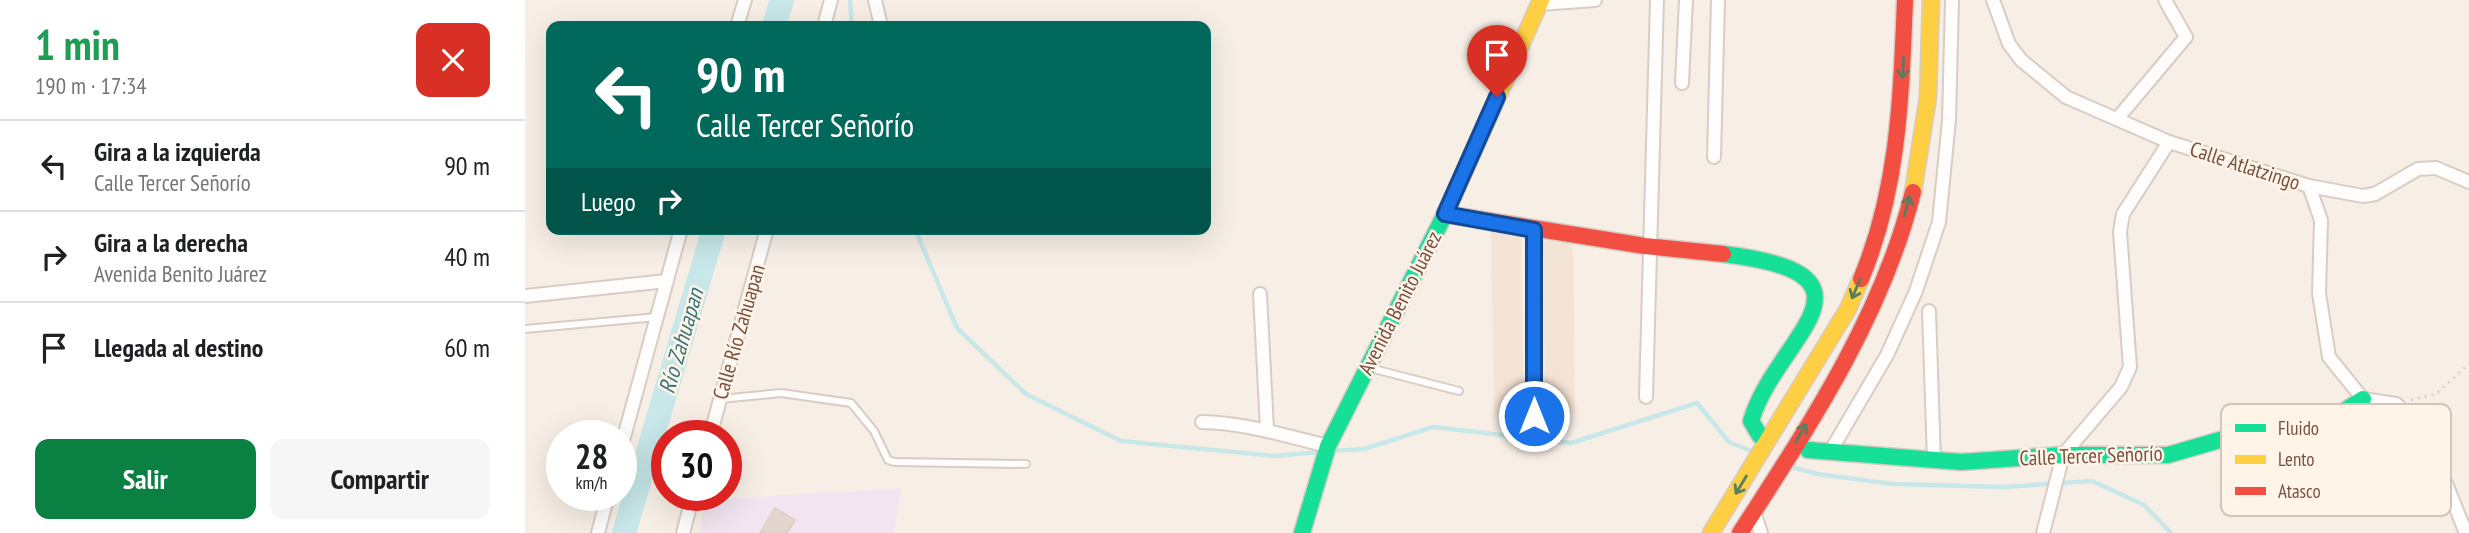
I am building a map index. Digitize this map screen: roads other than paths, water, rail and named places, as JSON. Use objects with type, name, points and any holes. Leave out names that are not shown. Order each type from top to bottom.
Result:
[{"type":"main road","points":[[1711,533],[1848,310],[1873,250],[1889,190],[1900,128],[1905,0]]},
{"type":"main road","points":[[1740,533],[1856,342],[1895,254],[1924,132],[1931,0]]},
{"type":"main road","name":"Avenida Benito Juárez","points":[[1302,533],[1328,446],[1445,214],[1541,2]]},
{"type":"main road","points":[[1445,214],[1534,230],[1779,265],[1807,279],[1814,289],[1815,312],[1752,411],[1751,421],[1760,436]]},
{"type":"main road","name":"Calle Tercer Señorío","points":[[2355,404],[2363,399]]},
{"type":"main road","name":"Calle Tercer Señorío","points":[[1808,450],[1934,461],[2063,455],[2168,455],[2221,440]]},
{"type":"street","points":[[739,21],[745,0]]},
{"type":"street","points":[[825,21],[831,0]]},
{"type":"street","points":[[875,0],[880,21]]},
{"type":"street","points":[[1541,2],[1595,0]]},
{"type":"street","points":[[1646,397],[1657,0]]},
{"type":"street","points":[[1682,83],[1686,0]]},
{"type":"street","points":[[1714,157],[1718,0]]},
{"type":"street","points":[[1830,452],[1887,355],[1916,291],[1939,222],[1949,120],[1952,0]]},
{"type":"street","name":"Calle Atlatzingo","points":[[1993,0],[2009,44],[2021,60],[2066,97],[2169,142],[2309,186],[2321,220],[2319,293],[2329,358],[2363,399]]},
{"type":"street","points":[[2117,119],[2186,37],[2165,0]]},
{"type":"street","name":"Calle Atlatzingo","points":[[2043,533],[2063,455],[2121,387],[2130,367],[2120,232],[2123,214],[2169,142]]},
{"type":"street","points":[[2309,186],[2363,196],[2375,194],[2418,169],[2436,168],[2469,182]]},
{"type":"street","points":[[1534,230],[1534,416]]},
{"type":"street","points":[[629,420],[679,235]]},
{"type":"street","name":"Calle Río Zahuapan","points":[[714,420],[765,235]]},
{"type":"street","points":[[525,296],[667,281]]},
{"type":"street","points":[[1260,293],[1267,429]]},
{"type":"street","points":[[1929,312],[1934,461]]},
{"type":"street","points":[[2363,399],[2396,404]]},
{"type":"street","points":[[1202,422],[1234,423],[1267,429],[1328,446]]},
{"type":"street","points":[[2451,480],[2463,502],[2466,533]]},
{"type":"street","points":[[598,533],[604,511]]},
{"type":"street","points":[[683,533],[689,511]]},
{"type":"street","points":[[1753,512],[1761,533]]},
{"type":"lane","points":[[525,329],[657,317]]},
{"type":"lane","points":[[1369,367],[1459,391]]},
{"type":"lane","points":[[720,399],[781,393],[851,403],[874,431],[888,460],[895,463],[1026,464]]},
{"type":"waterway","name":"Río Zahuapan","points":[[776,21],[782,0]]},
{"type":"waterway","points":[[850,0],[852,21]]},
{"type":"waterway","name":"Río Zahuapan","points":[[624,533],[712,235]]},
{"type":"waterway","points":[[918,235],[957,328],[1026,394],[1121,441],[1275,456],[1320,452]]},
{"type":"waterway","points":[[1332,451],[1364,449],[1433,427],[1571,443],[1697,403],[1729,442],[1751,451]]},
{"type":"waterway","points":[[1792,467],[1817,474],[1893,484],[2003,487],[2092,481],[2144,505],[2171,533]]}]
